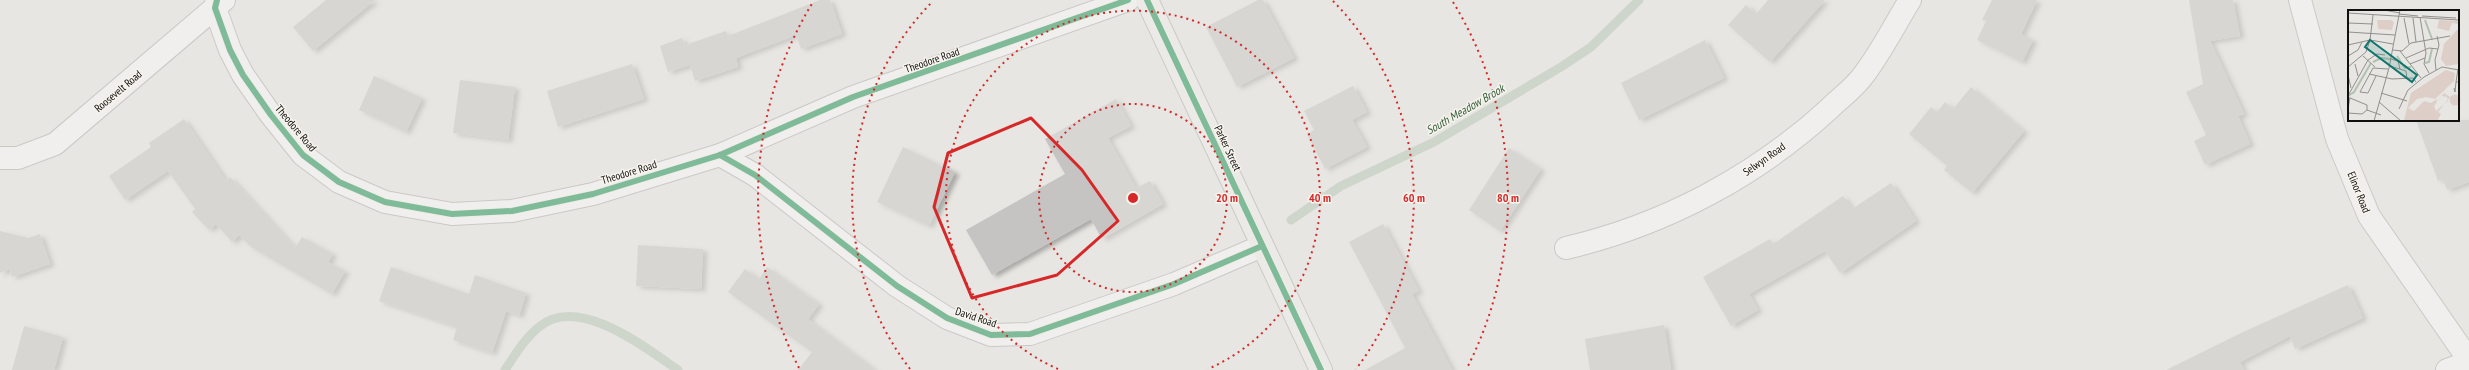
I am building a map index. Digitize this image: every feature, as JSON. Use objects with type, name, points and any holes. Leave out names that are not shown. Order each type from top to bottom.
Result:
[{"type":"main road","name":"Parker Street","points":[[1147,0],[1320,370]]},
{"type":"street","name":"Theodore Road","points":[[219,3],[230,50],[243,75],[271,115],[303,155],[339,182],[385,202],[452,214],[512,212],[593,194],[720,155],[853,97],[1128,0]]},
{"type":"street","name":"Selwyn Road","points":[[1566,248],[1600,240],[1643,226],[1699,200],[1751,170],[1810,126],[1861,78],[1910,0]]},
{"type":"street","name":"Elinor Road","points":[[2300,0],[2337,139],[2369,216],[2469,362]]},
{"type":"street","name":"Roosevelt Road","points":[[0,158],[18,158],[55,144],[123,88],[219,3]]},
{"type":"street","name":"David Road","points":[[720,155],[755,175],[897,286],[947,318],[991,335],[1030,334],[1174,284],[1262,246]]},
{"type":"street","points":[[2447,370],[2469,362]]},
{"type":"street","points":[[2467,370],[2469,362]]},
{"type":"highlighted area","points":[[1031,118],[1082,170],[1118,221],[1057,275],[972,298],[934,207],[948,153]]},
{"type":"building","points":[[326,0],[375,0],[313,51],[293,27]]},
{"type":"building","points":[[820,0],[830,0],[842,34],[801,49],[796,35],[736,58],[738,67],[695,81],[690,65],[668,72],[660,46],[682,38],[685,45],[726,31],[728,36]]},
{"type":"building","points":[[1258,0],[1263,0],[1294,58],[1237,87],[1206,27]]},
{"type":"building","points":[[1768,0],[1825,0],[1770,62],[1728,25],[1746,5],[1756,14]]},
{"type":"building","points":[[1992,0],[2037,0],[2021,34],[2033,40],[2022,62],[1977,40],[1986,21],[1982,20]]},
{"type":"building","points":[[2189,0],[2233,0],[2240,36],[2210,41],[2244,114],[2238,116],[2250,144],[2205,165],[2194,141],[2206,135],[2186,92],[2203,84]]},
{"type":"building","points":[[1705,40],[1724,78],[1639,120],[1621,83]]},
{"type":"building","points":[[632,64],[644,99],[558,127],[547,91]]},
{"type":"building","points":[[374,76],[422,98],[406,132],[359,110]]},
{"type":"building","points":[[460,80],[515,87],[508,140],[453,133]]},
{"type":"building","points":[[1353,86],[1367,112],[1352,120],[1367,147],[1325,169],[1307,134],[1314,130],[1304,111]]},
{"type":"building","points":[[1971,87],[2024,131],[1972,193],[1944,170],[1947,166],[1909,134],[1931,107],[1937,112],[1945,102],[1953,109]]},
{"type":"building","points":[[1116,99],[1131,126],[1108,138],[1136,188],[1150,181],[1163,204],[1102,239],[1091,219],[992,275],[966,230],[1065,174],[1045,139]]},
{"type":"building","points":[[184,119],[226,181],[230,177],[295,248],[302,237],[333,254],[328,262],[345,271],[332,294],[251,247],[239,235],[232,242],[216,224],[209,230],[192,212],[195,209],[168,171],[125,200],[109,176],[151,147],[149,143]]},
{"type":"building","points":[[2469,120],[2469,182],[2447,190],[2443,179],[2438,181],[2416,121]]},
{"type":"building","points":[[903,147],[955,172],[929,226],[877,202]]},
{"type":"building","points":[[1509,148],[1541,169],[1500,231],[1469,210]]},
{"type":"building","points":[[1891,183],[1916,221],[1840,273],[1825,251],[1749,294],[1758,310],[1731,326],[1703,277],[1770,239],[1773,244],[1843,196],[1852,209]]},
{"type":"building","points":[[1383,224],[1419,291],[1412,294],[1452,370],[1365,370],[1405,348],[1349,242]]},
{"type":"building","points":[[0,231],[28,238],[40,234],[50,264],[12,277],[10,269],[0,273]]},
{"type":"building","points":[[638,245],[703,249],[701,289],[636,286]]},
{"type":"building","points":[[391,267],[469,294],[475,275],[526,293],[519,316],[506,311],[492,353],[453,340],[457,327],[379,301]]},
{"type":"building","points":[[767,267],[819,304],[808,319],[875,370],[798,370],[812,352],[728,292],[745,269],[759,279]]},
{"type":"building","points":[[2348,285],[2363,318],[2295,349],[2290,336],[2240,362],[2244,370],[2166,370],[2243,332]]},
{"type":"building","points":[[1664,325],[1671,370],[1590,370],[1585,339]]},
{"type":"building","points":[[24,326],[63,337],[54,370],[12,370]]},
{"type":"waterway","name":"South Meadow Brook","points":[[1291,220],[1341,186],[1434,142],[1561,67],[1591,47],[1639,0]]},
{"type":"waterway","name":"South Meadow Brook","points":[[505,370],[525,341],[539,327],[555,318],[573,317],[592,320],[611,328],[648,349],[678,370]]},
{"type":"cycle path","points":[[217,0],[215,8],[230,50],[243,75],[271,115],[303,155],[339,182],[385,202],[452,214],[512,211],[593,194],[720,155],[853,97],[1128,0]]},
{"type":"cycle path","points":[[1147,0],[1321,370]]},
{"type":"cycle path","points":[[720,155],[755,175],[897,286],[947,318],[991,335],[1030,334],[1174,284],[1262,246]]}]
